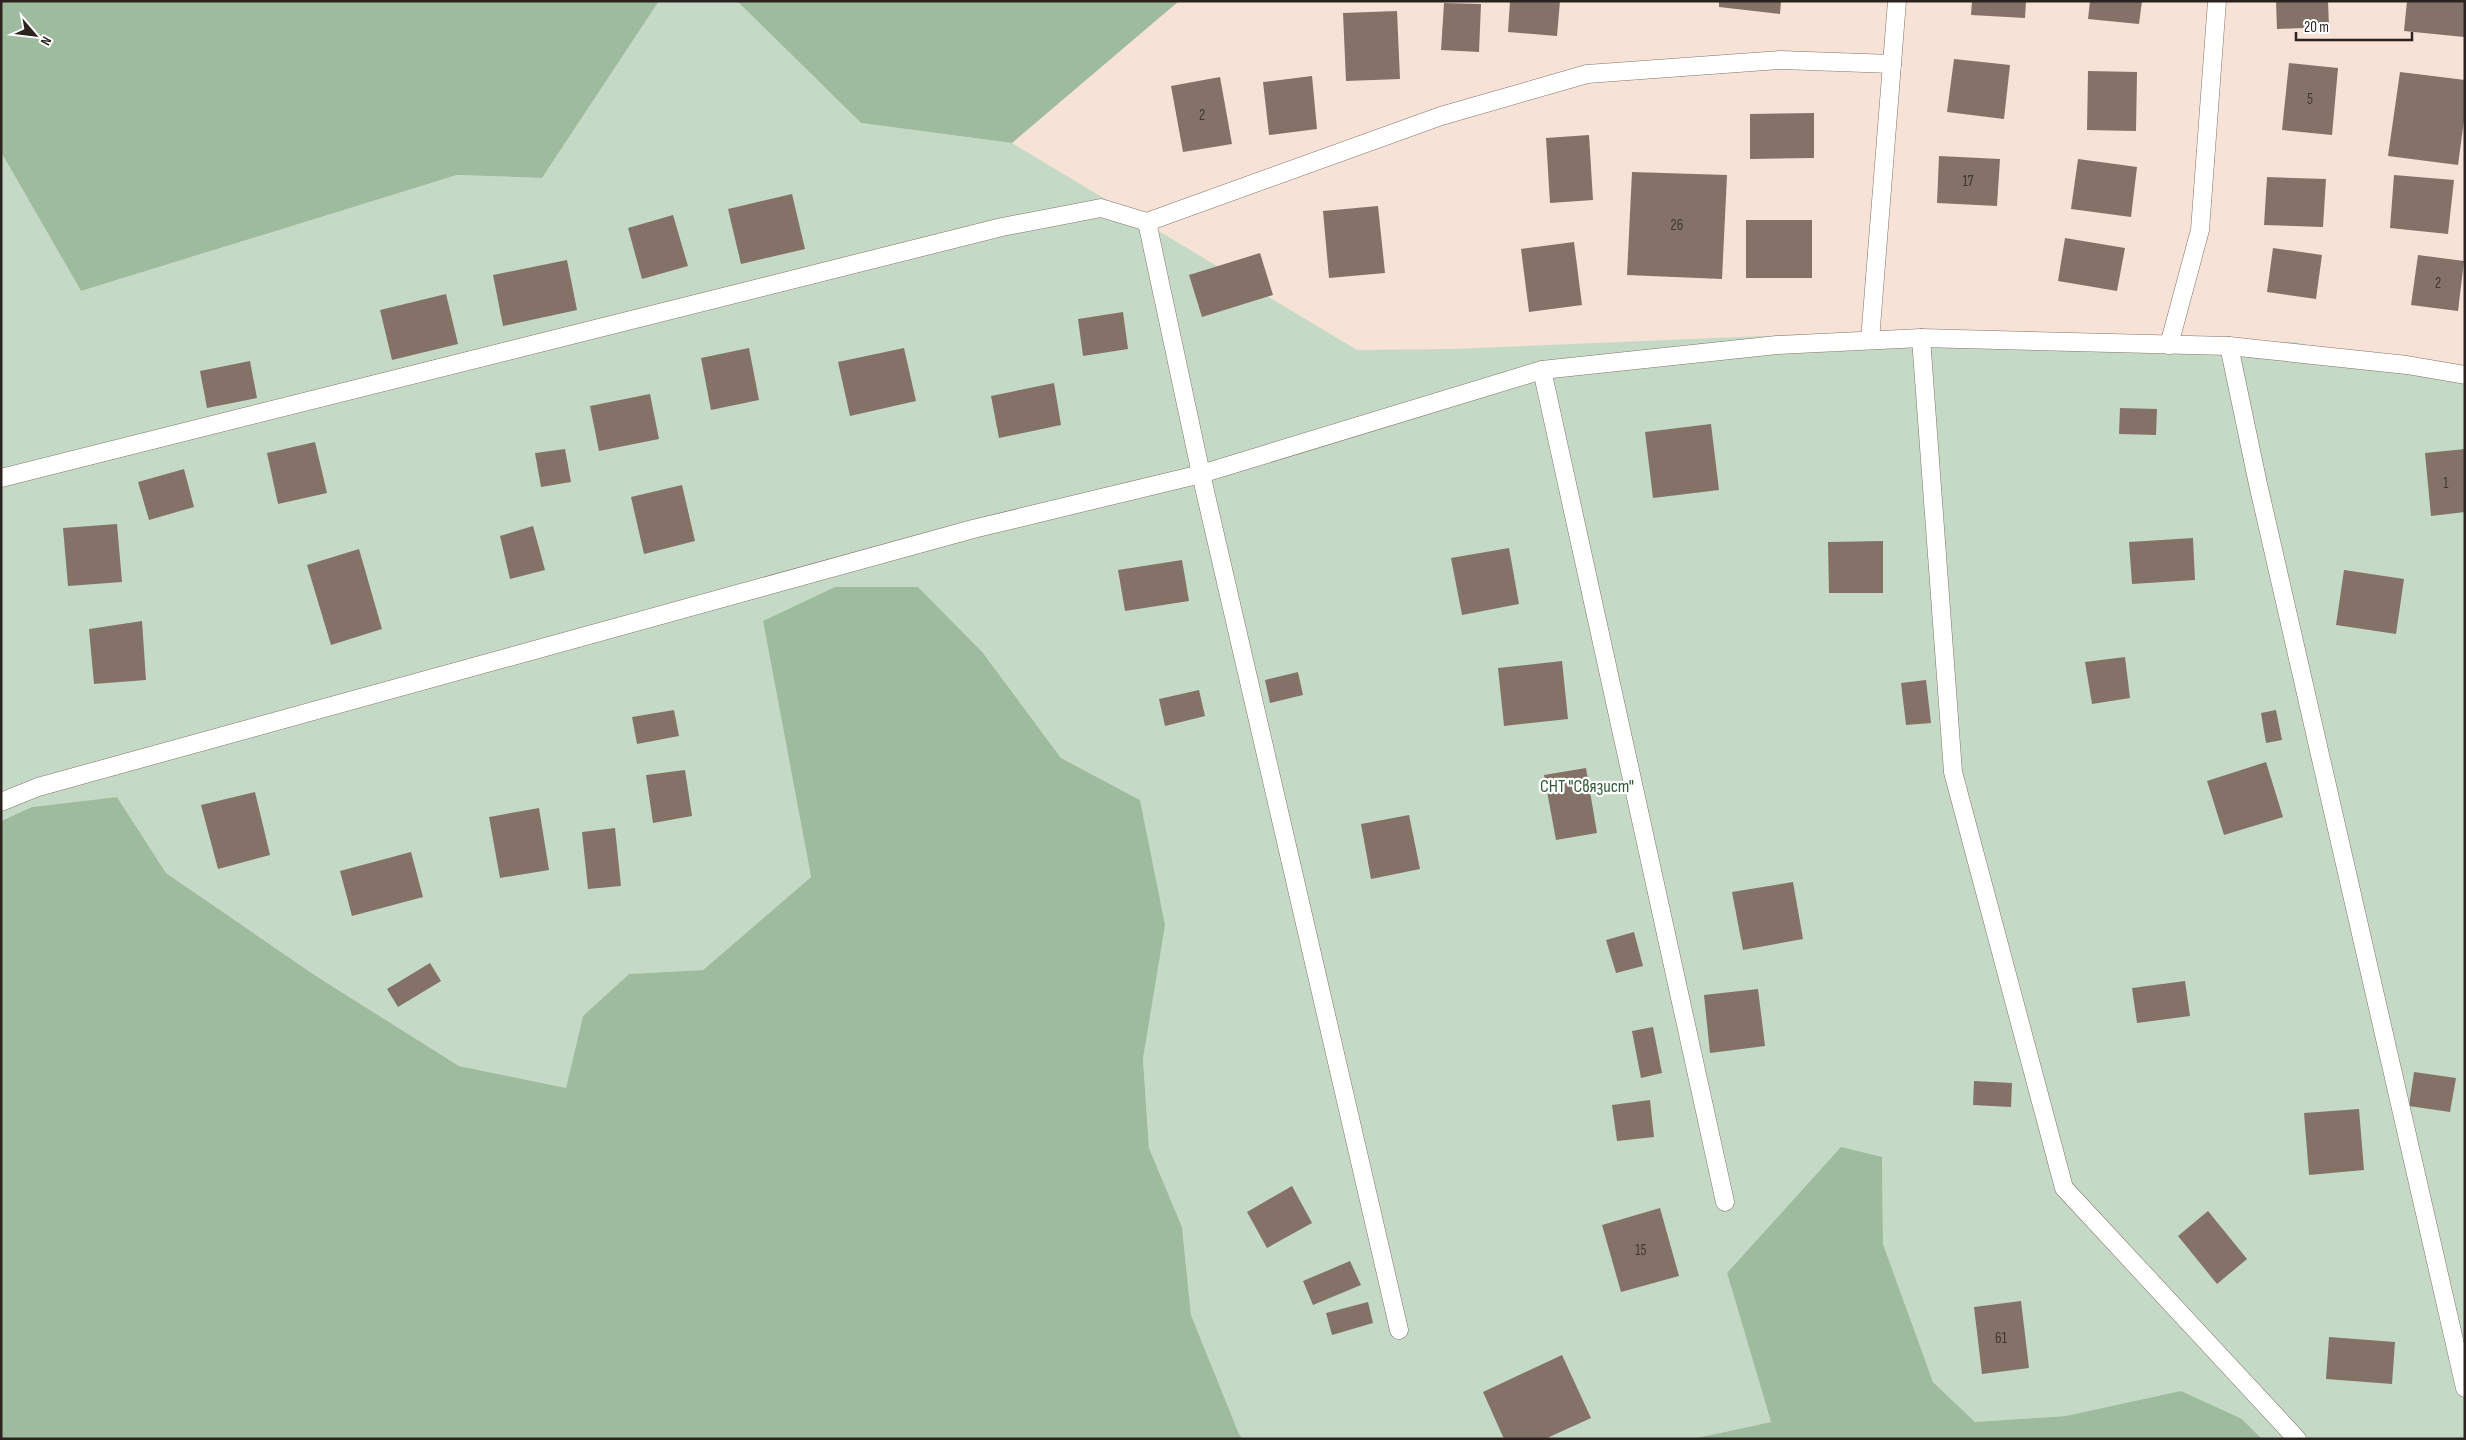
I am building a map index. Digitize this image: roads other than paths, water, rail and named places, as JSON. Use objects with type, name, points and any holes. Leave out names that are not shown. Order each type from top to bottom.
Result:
[{"type":"lane","points":[[1870,340],[1897,1]]},
{"type":"lane","points":[[2169,345],[2200,230],[2217,1]]},
{"type":"lane","points":[[1,478],[1002,227],[1100,208],[1147,222],[1441,116],[1587,74],[1782,60],[1892,64]]},
{"type":"lane","points":[[1147,222],[1201,474],[1399,1330]]},
{"type":"lane","points":[[1921,338],[1953,772],[2064,1188],[2298,1439]]},
{"type":"lane","points":[[1,802],[38,787],[963,531],[1201,474],[1542,370],[1778,345],[1921,338],[2229,346],[2463,370]]},
{"type":"lane","points":[[2229,346],[2260,494],[2465,1388]]},
{"type":"lane","points":[[1542,370],[1725,1202]]},
{"type":"park label","name":"СНТ \"Связист\"","points":[[1587,786]]}]
